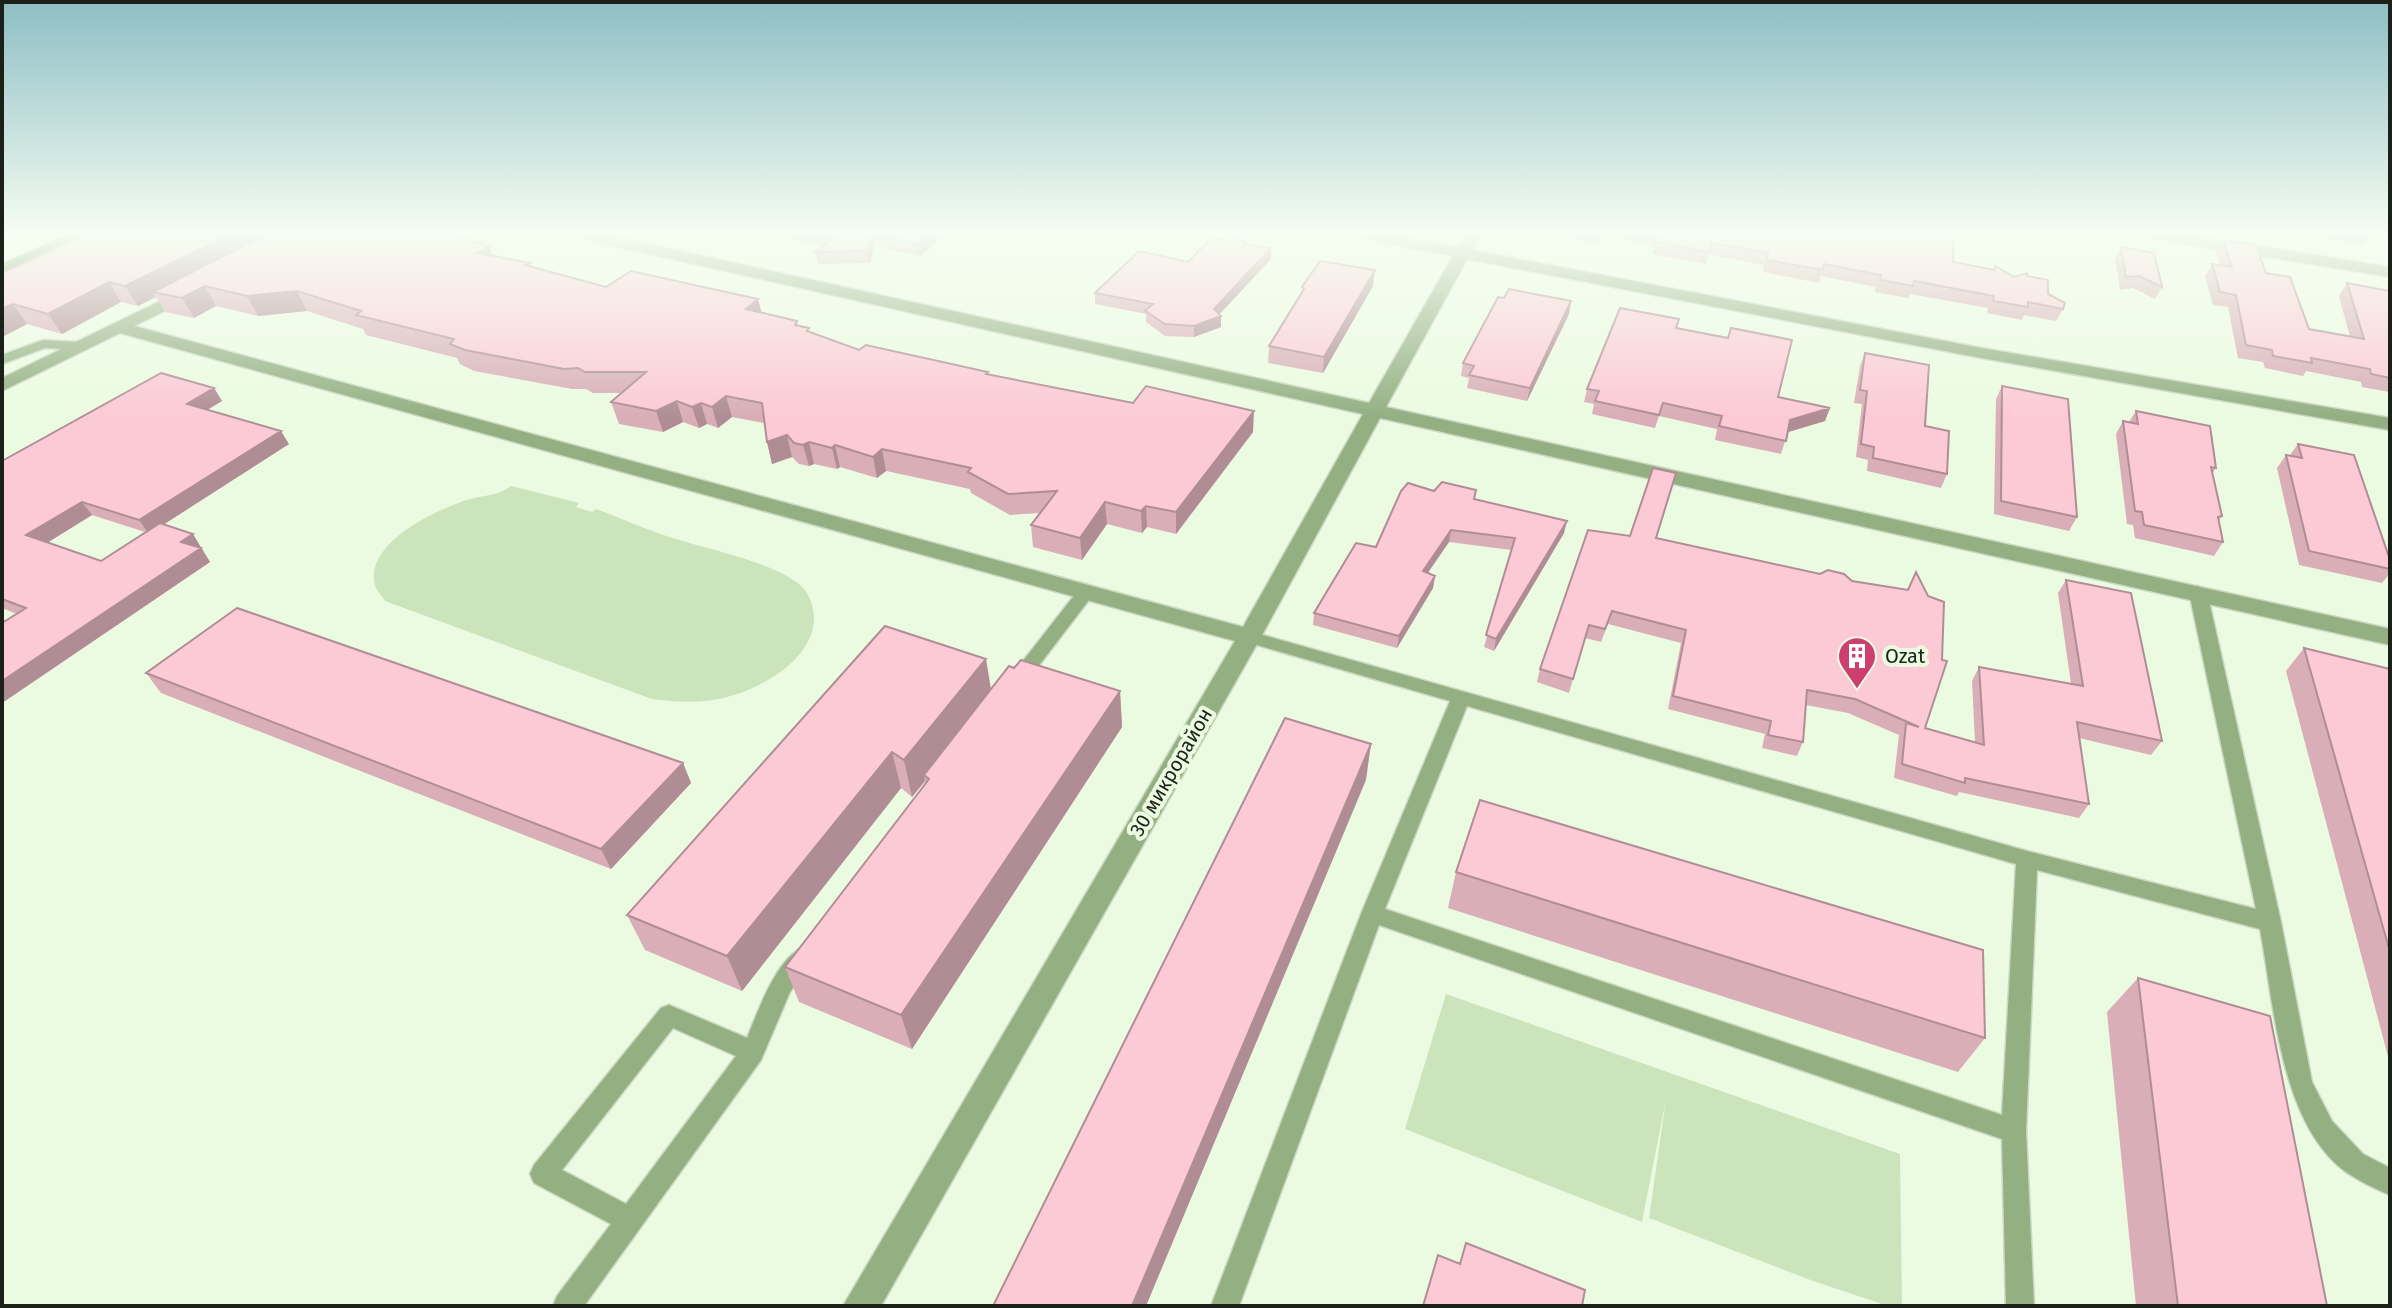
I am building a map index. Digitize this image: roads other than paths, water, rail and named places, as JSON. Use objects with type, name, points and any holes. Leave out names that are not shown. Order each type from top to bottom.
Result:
[{"type":"street","points":[[2,385],[184,295]]},
{"type":"street","points":[[859,295],[2390,637]]},
{"type":"street","name":"30 микрорайон","points":[[861,1306],[1249,637],[1439,295]]},
{"type":"street","points":[[1711,295],[1976,352],[2390,424]]},
{"type":"street","points":[[120,328],[1249,637]]},
{"type":"lane","points":[[2,360],[43,344],[78,346]]},
{"type":"lane","points":[[1010,691],[1086,592]]},
{"type":"lane","points":[[2198,592],[2270,922],[2300,1084],[2323,1129],[2354,1163],[2390,1182]]},
{"type":"lane","points":[[1249,637],[2027,859],[2270,922]]},
{"type":"lane","points":[[1225,1306],[1372,914],[1461,698]]},
{"type":"lane","points":[[2020,1306],[2014,1131],[2027,859]]},
{"type":"lane","points":[[1372,914],[2014,1131]]},
{"type":"lane","points":[[567,1306],[753,1052],[781,986],[819,937]]},
{"type":"lane","points":[[630,1220],[543,1174],[669,1015],[753,1052]]},
{"type":"place","name":"Ozat","points":[[1857,690]]}]
